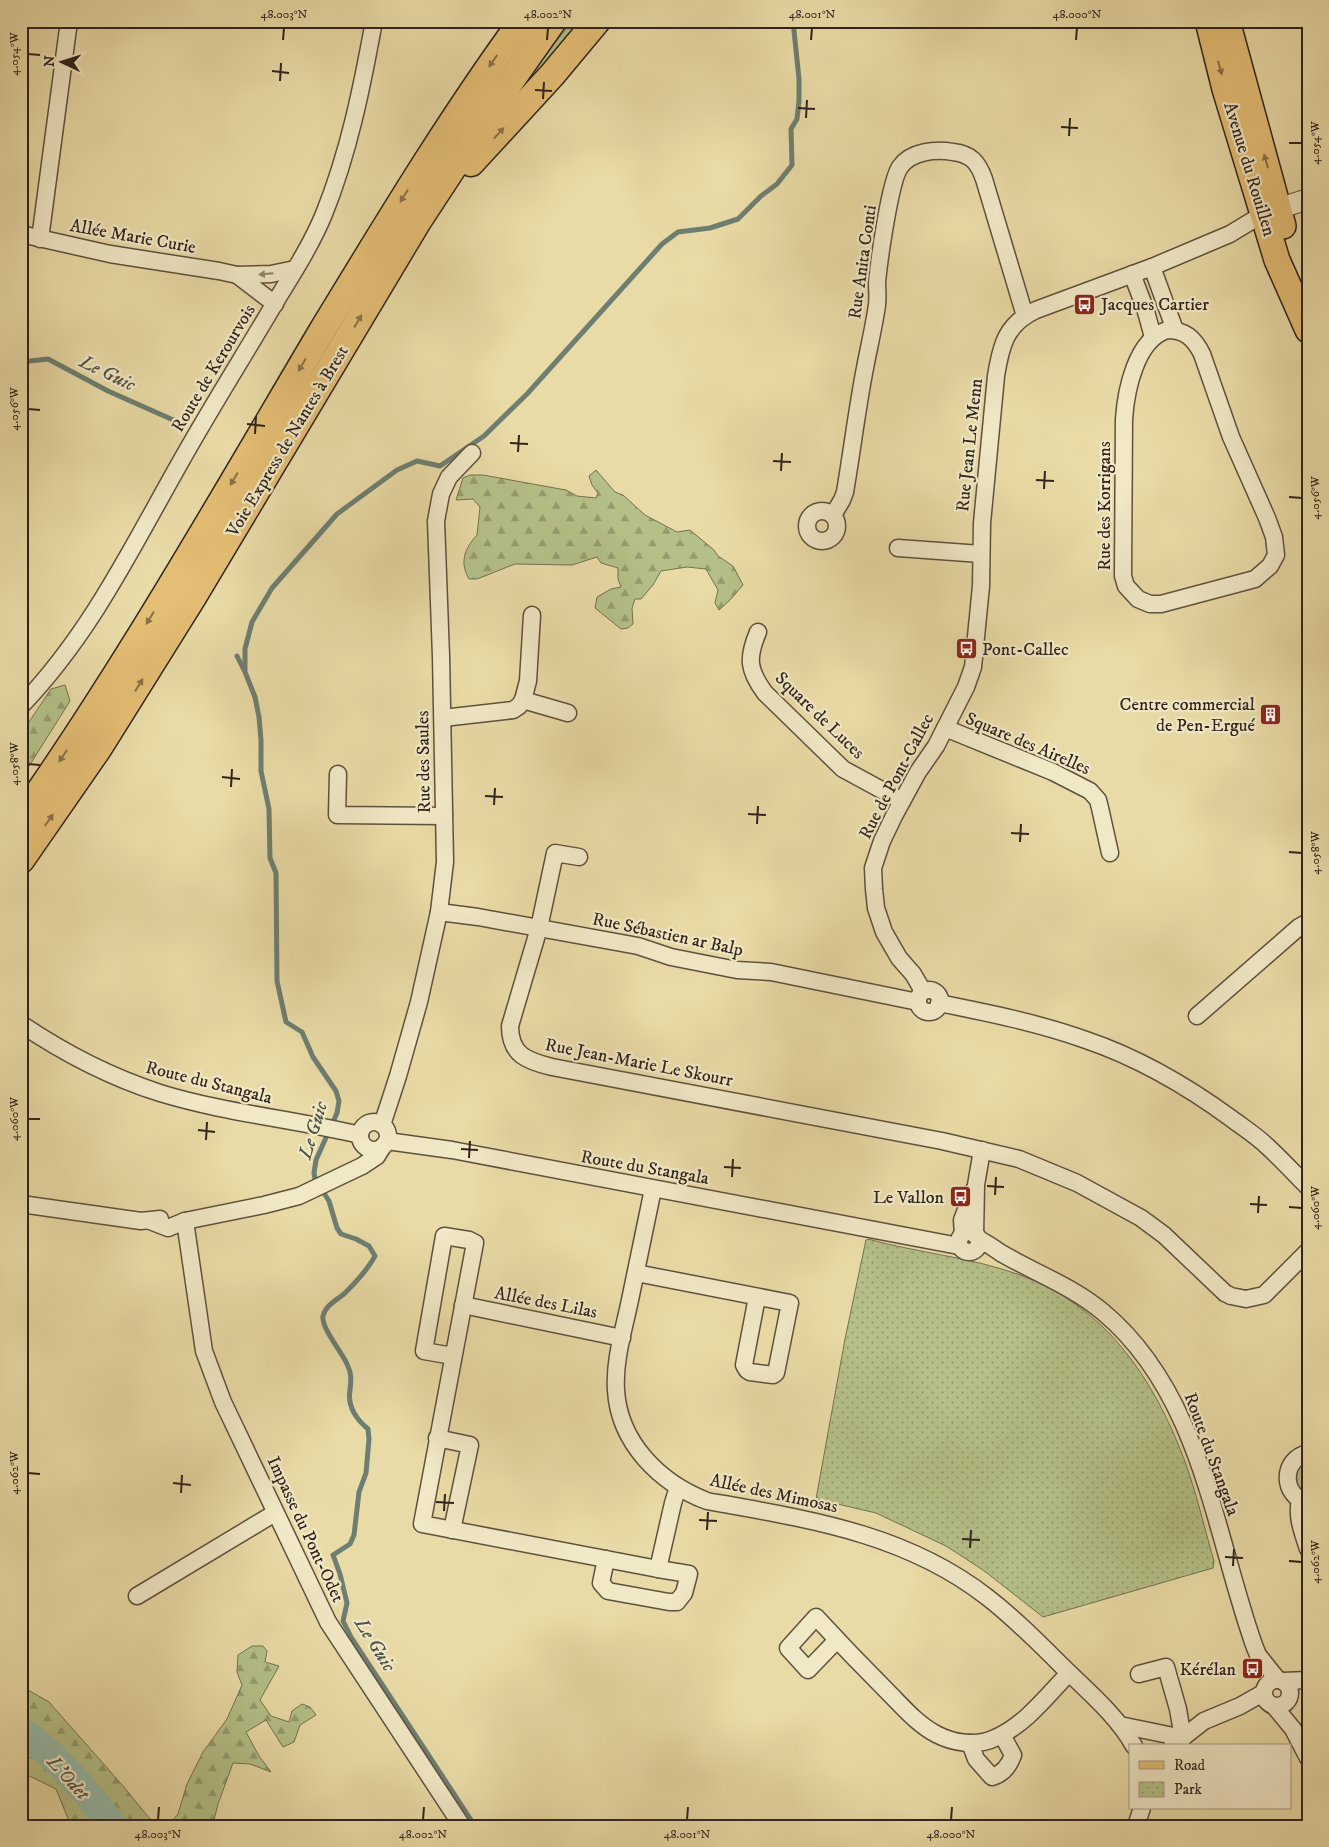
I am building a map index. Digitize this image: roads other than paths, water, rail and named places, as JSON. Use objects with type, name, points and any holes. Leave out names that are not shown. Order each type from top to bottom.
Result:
[{"type":"highway","name":"Voie Express de Nantes à Brest","points":[[21,818],[70,746],[171,585],[386,225],[454,118],[522,21]]},
{"type":"highway","name":"Voie Express de Nantes à Brest","points":[[21,860],[98,749],[188,606],[418,220],[496,102],[553,21]]},
{"type":"highway","points":[[418,220],[552,75],[597,21]]},
{"type":"main road","name":"Avenue du Rouillen","points":[[1208,21],[1228,98],[1270,211]]},
{"type":"main road","name":"Avenue du Rouillen","points":[[1226,21],[1270,211],[1278,260],[1305,322]]},
{"type":"street","points":[[40,239],[69,21]]},
{"type":"street","name":"Route de Kerourvois","points":[[21,706],[57,666],[93,616],[191,444],[275,304],[323,216],[343,163],[362,90],[374,21]]},
{"type":"street","name":"Rue Anita Conti","points":[[833,515],[845,492],[865,368],[878,302],[877,283],[889,207],[900,166],[918,154],[933,151],[960,152],[976,161],[980,168],[1025,316]]},
{"type":"street","points":[[1025,316],[1036,310],[1152,267],[1230,234],[1270,211],[1308,199]]},
{"type":"street","name":"Allée Marie Curie","points":[[21,234],[144,260],[237,275],[271,274],[295,269]]},
{"type":"street","points":[[1132,274],[1154,337],[1167,330],[1174,330],[1152,267]]},
{"type":"street","name":"Allée Marie Curie","points":[[237,275],[275,304]]},
{"type":"street","name":"Rue Jean Le Menn","points":[[974,660],[982,586],[983,505],[999,355],[1004,341],[1014,325],[1025,316]]},
{"type":"street","name":"Rue des Korrigans","points":[[1154,337],[1144,348],[1130,379],[1126,400],[1123,504],[1123,576],[1126,586],[1131,593],[1138,599],[1150,604],[1174,601],[1255,579],[1270,566],[1276,555],[1274,537],[1231,437],[1202,354],[1197,343],[1190,336],[1185,332],[1174,330]]},
{"type":"street","name":"Rue des Saules","points":[[385,1136],[439,912],[445,862],[443,718],[437,547],[438,507],[441,494],[449,477],[472,453]]},
{"type":"street","points":[[898,548],[981,554]]},
{"type":"street","points":[[443,718],[513,710],[519,706],[523,700],[528,681],[532,616]]},
{"type":"street","name":"Square de Luces","points":[[758,632],[750,650],[750,660],[757,682],[765,693],[843,769],[852,776],[902,801]]},
{"type":"street","name":"Rue de Pont-Callec","points":[[921,997],[912,974],[899,958],[884,932],[878,916],[874,889],[875,860],[882,841],[902,801],[918,772],[936,746],[969,681],[974,660]]},
{"type":"street","points":[[523,700],[568,713]]},
{"type":"street","name":"Square des Airelles","points":[[945,728],[1053,772],[1090,791],[1098,800],[1110,853]]},
{"type":"street","points":[[338,774],[337,815],[444,816]]},
{"type":"street","name":"Rue Jean-Marie Le Skourr","points":[[579,857],[556,853],[539,928],[510,1026],[510,1038],[513,1046],[526,1059],[552,1067],[924,1138],[1019,1159],[1077,1183],[1126,1208],[1164,1235],[1225,1293],[1238,1298],[1255,1298],[1264,1295],[1308,1251]]},
{"type":"street","name":"Rue Sébastien ar Balp","points":[[439,912],[478,917],[638,946],[671,957],[727,968],[770,972],[921,997],[922,1009],[928,1012],[935,1009],[939,1004],[980,1011],[1058,1030],[1108,1048],[1158,1072],[1208,1101],[1267,1146],[1308,1187]]},
{"type":"street","points":[[1197,1016],[1298,927],[1308,922]]},
{"type":"street","name":"Route du Stangala","points":[[21,1024],[74,1057],[126,1081],[160,1093],[210,1106],[363,1135]]},
{"type":"street","name":"Rue des Saules","points":[[340,1176],[358,1161],[363,1135],[398,1076]]},
{"type":"street","points":[[370,1122],[385,1136],[375,1150],[363,1135],[370,1122]]},
{"type":"street","points":[[21,1204],[150,1221],[168,1228],[185,1221],[283,1201],[320,1187],[362,1166],[377,1156],[385,1136]]},
{"type":"street","name":"Route du Stangala","points":[[385,1136],[413,1145],[452,1150],[910,1236],[969,1240],[1001,1253],[1045,1275],[1096,1307],[1133,1342],[1155,1371],[1177,1410],[1201,1469],[1245,1620],[1258,1656],[1268,1698],[1293,1729],[1308,1758]]},
{"type":"street","points":[[969,1240],[982,1150]]},
{"type":"street","name":"Allée des Mimosas","points":[[652,1189],[616,1369],[617,1405],[633,1443],[643,1457],[665,1479],[707,1501],[816,1521],[864,1534],[917,1554],[939,1565],[987,1597],[1069,1673],[1120,1725],[1133,1744]]},
{"type":"street","name":"Impasse du Pont-Odet","points":[[185,1221],[204,1351],[224,1402],[335,1634],[462,1826]]},
{"type":"street","points":[[453,1356],[424,1351],[444,1236],[470,1240],[475,1243],[422,1524],[689,1574],[684,1594],[677,1602],[669,1602],[608,1591],[601,1583],[606,1559]]},
{"type":"street","points":[[636,1273],[757,1297],[790,1304],[776,1372],[773,1375],[747,1370],[744,1365],[757,1297]]},
{"type":"street","name":"Allée des Lilas","points":[[463,1305],[622,1338]]},
{"type":"street","points":[[437,1438],[470,1445],[452,1530]]},
{"type":"street","points":[[1308,1453],[1297,1457],[1288,1470],[1287,1478],[1292,1494],[1304,1501],[1298,1508],[1308,1549]]},
{"type":"street","points":[[658,1569],[678,1487]]},
{"type":"street","points":[[137,1596],[276,1513]]},
{"type":"street","points":[[837,1640],[918,1721],[935,1734],[970,1743],[984,1742],[1019,1724],[1069,1673]]},
{"type":"street","name":"Route du Stangala","points":[[1258,1656],[1285,1688],[1293,1729]]},
{"type":"street","points":[[1139,1674],[1166,1667],[1178,1709],[1178,1742]]},
{"type":"street","points":[[1268,1698],[1270,1682],[1285,1688],[1308,1681]]},
{"type":"street","points":[[1178,1742],[1204,1721],[1240,1706],[1268,1698],[1282,1705],[1285,1688]]},
{"type":"street","points":[[1120,1725],[1178,1742]]},
{"type":"street","points":[[970,1743],[976,1760],[986,1771],[992,1776],[1000,1775],[1010,1763],[1012,1755],[1002,1734]]},
{"type":"street","points":[[1136,1826],[1141,1810]]},
{"type":"waterway","points":[[245,670],[245,649],[252,622],[272,588],[337,514],[397,470],[417,461],[440,466],[484,436],[527,394],[662,244],[678,232],[710,228],[738,219],[761,196],[777,184],[792,165],[791,129],[797,119],[799,101],[799,79],[793,21]]},
{"type":"waterway","name":"Le Guic","points":[[21,362],[48,359],[108,391],[180,423]]},
{"type":"waterway","name":"Le Guic","points":[[237,656],[255,697],[259,717],[261,771],[269,809],[270,858],[276,873],[277,981],[286,1022],[302,1032],[313,1057],[336,1091],[339,1101],[337,1113],[316,1160],[315,1179],[329,1201],[337,1228],[341,1234],[369,1246],[375,1256],[369,1266],[346,1292],[329,1305],[323,1316],[325,1327],[349,1368],[351,1377],[349,1396],[351,1407],[356,1417],[368,1429],[369,1439],[366,1473],[359,1492],[354,1535],[350,1544],[333,1555],[347,1603],[343,1621],[351,1637],[475,1826]]},
{"type":"waterway","name":"L'Odet","points":[[21,1731],[59,1763],[82,1787],[113,1826]]},
{"type":"place","name":"Jacques Cartier","points":[[1085,304]]},
{"type":"place","name":"Pont-Callec","points":[[966,649]]},
{"type":"place","name":"Centre commercial de Pen-Ergué","points":[[1271,714]]},
{"type":"place","name":"Le Vallon","points":[[960,1197]]},
{"type":"place","name":"Kérélan","points":[[1252,1669]]}]
